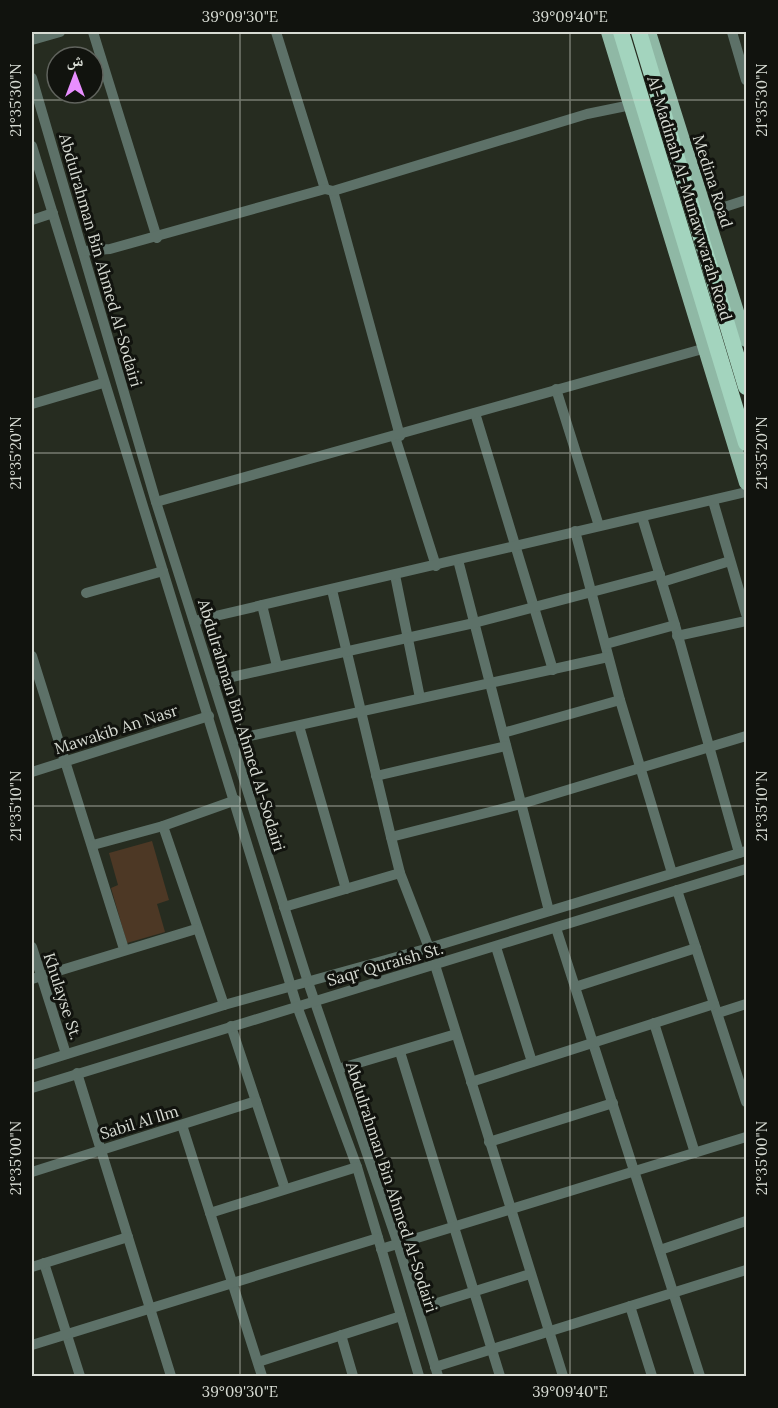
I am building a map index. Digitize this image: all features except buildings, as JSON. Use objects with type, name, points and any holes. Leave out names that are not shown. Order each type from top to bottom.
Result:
[{"type":"highway","name":"Al-Madinah Al-Munawwarah Road","points":[[621,32],[747,443]]},
{"type":"highway","name":"Al-Madinah Al-Munawwarah Road","points":[[639,32],[747,387]]},
{"type":"main road","points":[[608,32],[747,483]]},
{"type":"main road","name":"Medina Road","points":[[649,32],[746,338]]},
{"type":"main road","points":[[648,123],[689,294]]},
{"type":"main road","points":[[705,250],[747,345]]},
{"type":"street","points":[[32,40],[60,32]]},
{"type":"street","points":[[93,32],[157,237]]},
{"type":"street","points":[[276,32],[329,190],[397,436],[436,566]]},
{"type":"street","points":[[732,32],[747,80]]},
{"type":"street","name":"Abdulrahman Bin Ahmed Al-Sodairi","points":[[32,78],[156,502],[308,982],[398,1244],[436,1372]]},
{"type":"street","points":[[83,251],[110,249],[157,237],[329,190],[587,114],[631,105]]},
{"type":"street","points":[[33,150],[52,147]]},
{"type":"street","name":"Abdulrahman Bin Ahmed Al-Sodairi","points":[[33,150],[103,383],[236,800],[297,1006],[357,1167],[419,1377]]},
{"type":"street","points":[[706,213],[747,200]]},
{"type":"street","points":[[32,220],[53,213]]},
{"type":"street","points":[[156,502],[397,436],[556,388],[706,348]]},
{"type":"street","points":[[32,404],[103,383]]},
{"type":"street","points":[[556,388],[599,526]]},
{"type":"street","points":[[475,413],[553,670]]},
{"type":"street","points":[[194,621],[747,492]]},
{"type":"street","points":[[712,501],[747,614]]},
{"type":"street","points":[[642,517],[709,748],[743,852]]},
{"type":"street","points":[[575,531],[620,700],[672,873]]},
{"type":"street","points":[[458,560],[549,911]]},
{"type":"street","points":[[214,681],[474,623],[592,592],[730,561]]},
{"type":"street","points":[[86,593],[163,571]]},
{"type":"street","points":[[395,575],[420,698]]},
{"type":"street","points":[[332,590],[400,873],[429,948]]},
{"type":"street","points":[[262,605],[277,666]]},
{"type":"street","points":[[677,636],[747,621]]},
{"type":"street","points":[[606,644],[675,625]]},
{"type":"street","points":[[32,657],[124,949]]},
{"type":"street","points":[[232,740],[359,710],[490,684],[608,657]]},
{"type":"street","points":[[502,733],[620,700]]},
{"type":"street","name":"Mawakib An Nasr","points":[[32,772],[209,716]]},
{"type":"street","points":[[299,726],[346,889]]},
{"type":"street","points":[[391,837],[521,804],[747,736]]},
{"type":"street","points":[[376,776],[506,746]]},
{"type":"street","points":[[93,845],[163,826],[236,800]]},
{"type":"street","points":[[163,826],[196,929],[224,1005]]},
{"type":"street","name":"Saqr Quraish St.","points":[[32,1065],[224,1005],[429,948],[743,852]]},
{"type":"street","name":"Saqr Quraish St.","points":[[32,1088],[314,999],[435,966],[746,870]]},
{"type":"street","points":[[284,907],[400,873]]},
{"type":"street","points":[[677,890],[747,1102]]},
{"type":"street","points":[[517,921],[523,938]]},
{"type":"street","points":[[556,928],[700,1377]]},
{"type":"street","points":[[36,978],[124,949],[196,929]]},
{"type":"street","name":"Khulayse St.","points":[[32,947],[36,978],[66,1054]]},
{"type":"street","points":[[496,947],[532,1062]]},
{"type":"street","points":[[575,987],[696,948]]},
{"type":"street","points":[[435,966],[563,1377]]},
{"type":"street","points":[[471,1082],[654,1023],[747,1004]]},
{"type":"street","points":[[654,1023],[695,1153]]},
{"type":"street","points":[[231,1026],[285,1189]]},
{"type":"street","points":[[338,1069],[456,1034]]},
{"type":"street","points":[[400,1052],[501,1377]]},
{"type":"street","points":[[77,1073],[171,1377]]},
{"type":"street","name":"Sabil Al llm","points":[[32,1172],[256,1101]]},
{"type":"street","points":[[489,1142],[613,1103]]},
{"type":"street","points":[[182,1125],[262,1377]]},
{"type":"street","points":[[32,1345],[232,1283],[380,1243],[398,1244],[747,1137]]},
{"type":"street","points":[[210,1213],[357,1167]]},
{"type":"street","points":[[660,1250],[747,1221]]},
{"type":"street","points":[[32,1267],[128,1237]]},
{"type":"street","points":[[44,1263],[80,1377]]},
{"type":"street","points":[[436,1372],[492,1349],[747,1270]]},
{"type":"street","points":[[418,1309],[530,1274]]},
{"type":"street","points":[[630,1306],[651,1377]]},
{"type":"street","points":[[258,1362],[401,1316]]},
{"type":"street","points":[[341,1335],[353,1377]]},
{"type":"shaded area","points":[[152,841],[169,900],[157,904],[165,932],[127,943],[111,888],[118,885],[109,853]]}]
